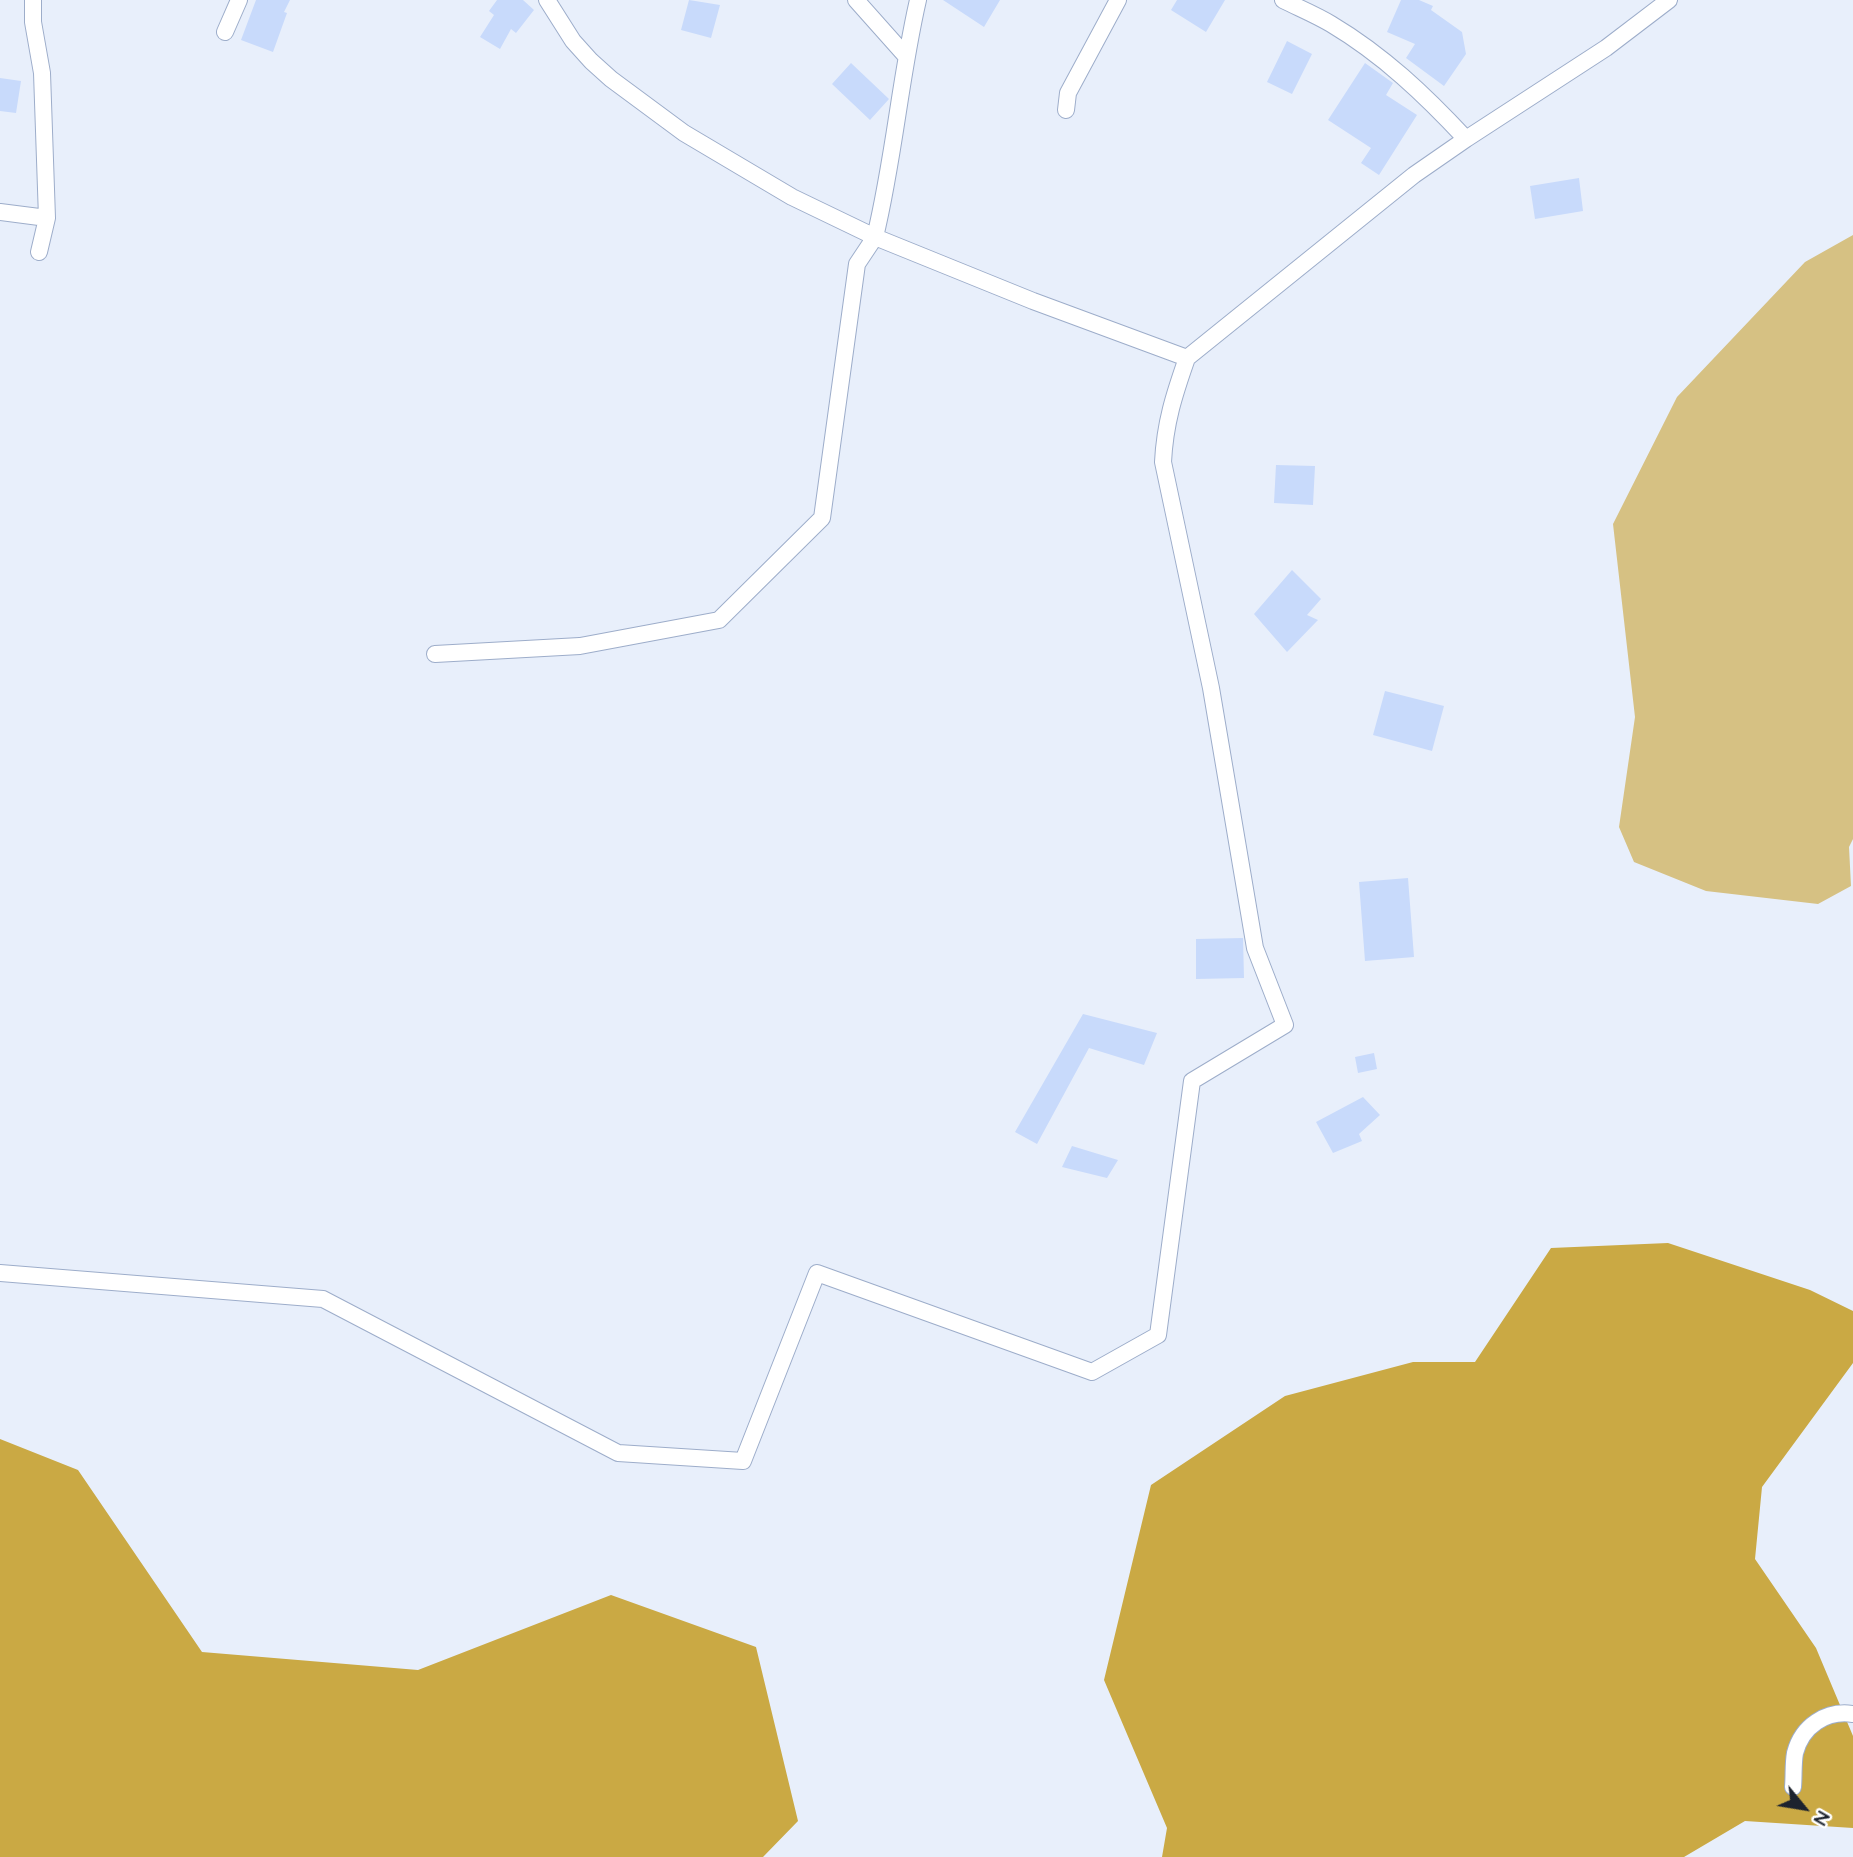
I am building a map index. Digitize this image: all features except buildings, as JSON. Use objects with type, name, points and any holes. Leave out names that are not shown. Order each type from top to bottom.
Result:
[{"type":"street","points":[[33,0],[33,22],[42,73],[47,218],[39,252]]},
{"type":"street","points":[[225,33],[239,0]]},
{"type":"street","points":[[547,0],[573,41],[611,79],[684,133],[792,197],[875,237],[1033,301],[1187,358]]},
{"type":"street","points":[[856,0],[905,55]]},
{"type":"street","points":[[435,654],[580,646],[719,620],[822,518],[857,264],[875,237],[892,158],[905,55],[918,0]]},
{"type":"street","points":[[1066,110],[1068,93],[1118,0]]},
{"type":"street","points":[[1283,0],[1363,44],[1425,94],[1466,139]]},
{"type":"street","points":[[0,1273],[323,1299],[618,1453],[743,1461],[817,1273],[1092,1372],[1158,1335],[1192,1080],[1285,1025],[1255,948],[1211,688],[1163,462],[1169,408],[1187,358],[1414,175],[1606,48],[1669,0]]},
{"type":"street","points":[[0,212],[47,218]]},
{"type":"street","points":[[1793,1787],[1796,1752],[1808,1728],[1829,1714],[1853,1714]]},
{"type":"shaded area","points":[[1853,235],[1853,839],[1849,847],[1851,886],[1818,904],[1706,891],[1634,862],[1619,827],[1635,717],[1613,524],[1677,397],[1805,262]]},
{"type":"shaded area","points":[[1668,1243],[1810,1290],[1853,1311],[1853,1363],[1762,1487],[1755,1559],[1816,1648],[1853,1736],[1853,1828],[1745,1821],[1684,1857],[1162,1857],[1167,1828],[1104,1680],[1151,1485],[1285,1396],[1413,1362],[1475,1362],[1551,1248]]},
{"type":"shaded area","points":[[0,1439],[78,1470],[202,1652],[418,1670],[611,1595],[756,1647],[798,1821],[763,1857],[0,1857]]}]
